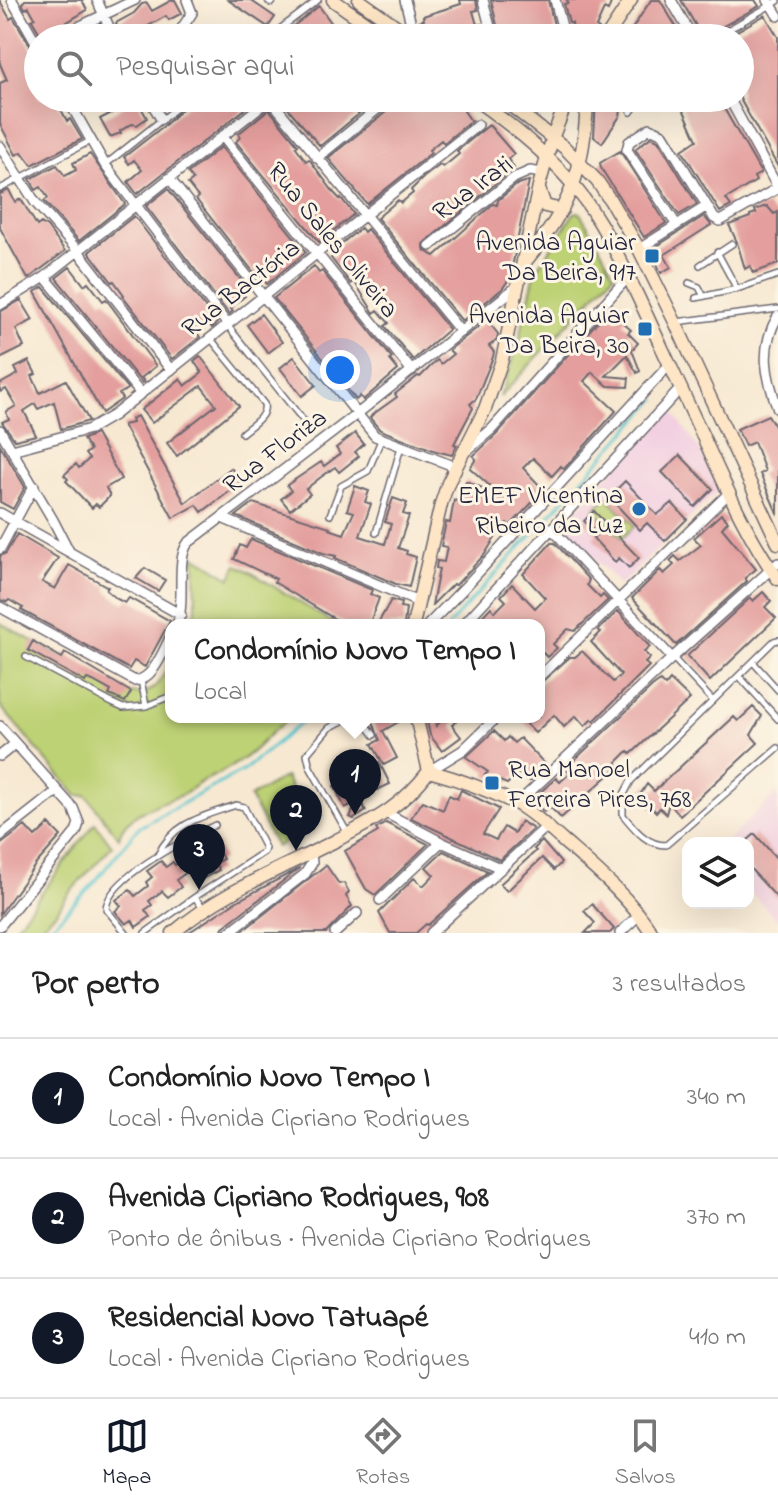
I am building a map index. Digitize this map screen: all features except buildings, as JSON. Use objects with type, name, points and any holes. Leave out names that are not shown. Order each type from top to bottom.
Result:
[{"type":"main road","points":[[333,0],[365,23]]},
{"type":"main road","points":[[359,0],[393,24]]},
{"type":"main road","points":[[614,24],[627,2]]},
{"type":"main road","points":[[492,112],[547,157],[574,186],[610,240],[729,493],[776,570]]},
{"type":"main road","points":[[520,112],[553,136],[597,181],[639,249],[778,543]]},
{"type":"main road","points":[[414,619],[434,526],[459,461],[487,402],[510,335],[540,180],[562,112]]},
{"type":"main road","points":[[558,121],[572,112]]},
{"type":"main road","points":[[577,112],[586,129]]},
{"type":"main road","points":[[523,264],[552,228],[574,186],[581,164],[587,112]]},
{"type":"main road","points":[[540,180],[545,206],[562,210]]},
{"type":"main road","points":[[729,493],[739,489],[744,491],[759,506]]},
{"type":"main road","points":[[417,723],[429,771]]},
{"type":"main road","points":[[429,771],[517,804],[599,873],[640,914],[652,933]]},
{"type":"main road","points":[[173,933],[203,909],[386,813],[413,791],[429,771]]},
{"type":"street","points":[[12,0],[26,24]]},
{"type":"street","points":[[97,0],[108,24]]},
{"type":"street","points":[[83,24],[135,0]]},
{"type":"street","points":[[184,24],[191,17],[192,9],[187,0]]},
{"type":"street","points":[[405,0],[410,24]]},
{"type":"street","points":[[483,0],[489,24]]},
{"type":"street","points":[[555,0],[561,24]]},
{"type":"street","points":[[671,0],[685,24]]},
{"type":"street","points":[[773,2],[778,16]]},
{"type":"street","points":[[74,112],[105,165],[228,325]]},
{"type":"street","points":[[157,112],[161,119]]},
{"type":"street","points":[[0,305],[45,277],[252,112]]},
{"type":"street","points":[[281,112],[461,332]]},
{"type":"street","points":[[317,158],[374,112]]},
{"type":"street","points":[[676,224],[627,150],[629,142],[650,128],[663,134],[714,218],[720,221],[778,188],[737,112]]},
{"type":"street","name":"Rua Bactória","points":[[12,450],[90,429],[141,394],[478,125]]},
{"type":"street","name":"Rua Sales Oliveira","points":[[222,136],[412,371]]},
{"type":"street","points":[[0,146],[18,179],[171,370]]},
{"type":"street","name":"Rua Irati","points":[[430,246],[514,178],[530,171],[540,180]]},
{"type":"street","points":[[169,178],[381,440],[459,461],[509,411],[628,277]]},
{"type":"street","points":[[639,249],[707,206]]},
{"type":"street","points":[[45,277],[141,394]]},
{"type":"street","name":"Rua Floriza","points":[[179,619],[184,548],[519,285]]},
{"type":"street","points":[[778,316],[766,346],[767,380],[778,409]]},
{"type":"street","points":[[434,619],[670,364]]},
{"type":"street","points":[[469,619],[681,388]]},
{"type":"street","points":[[487,402],[495,413],[509,411]]},
{"type":"street","points":[[0,430],[69,551]]},
{"type":"street","points":[[0,549],[34,486]]},
{"type":"street","points":[[545,671],[729,493]]},
{"type":"street","points":[[0,513],[69,551],[177,619]]},
{"type":"street","points":[[222,518],[418,602]]},
{"type":"street","points":[[552,529],[672,658]]},
{"type":"street","points":[[517,804],[672,658],[776,570]]},
{"type":"street","points":[[0,607],[129,680],[141,680],[153,668],[165,647]]},
{"type":"street","points":[[429,771],[463,750],[491,723]]},
{"type":"street","points":[[0,726],[73,808],[79,823],[76,832],[0,926]]},
{"type":"street","points":[[0,756],[15,744]]},
{"type":"street","points":[[0,836],[57,791]]},
{"type":"street","points":[[386,813],[500,868]]},
{"type":"street","points":[[431,933],[546,827]]},
{"type":"street","points":[[380,900],[441,842]]},
{"type":"street","points":[[228,933],[305,874],[312,863],[311,853]]},
{"type":"street","points":[[335,933],[357,913]]},
{"type":"street","points":[[620,933],[640,914]]},
{"type":"lane","points":[[286,24],[318,0]]},
{"type":"lane","points":[[737,24],[773,2]]},
{"type":"lane","points":[[105,165],[170,112]]},
{"type":"lane","points":[[0,189],[90,141]]},
{"type":"lane","points":[[700,265],[732,244]]},
{"type":"lane","points":[[717,252],[737,289]]},
{"type":"lane","points":[[696,298],[737,289],[778,275]]},
{"type":"lane","points":[[689,283],[699,287],[703,295]]},
{"type":"lane","points":[[675,322],[778,309]]},
{"type":"lane","points":[[228,325],[302,419]]},
{"type":"lane","points":[[210,339],[264,404],[263,415],[242,433]]},
{"type":"lane","points":[[330,515],[341,486],[368,471],[381,440]]},
{"type":"lane","points":[[376,533],[401,447]]},
{"type":"lane","points":[[778,640],[631,781],[623,796],[623,815],[652,843],[666,845],[778,748]]},
{"type":"lane","points":[[26,657],[123,708],[146,706],[165,698]]},
{"type":"lane","points":[[672,658],[713,701]]},
{"type":"lane","points":[[753,662],[778,690]]},
{"type":"lane","points":[[739,676],[778,719]]},
{"type":"lane","points":[[141,680],[146,706]]},
{"type":"lane","points":[[339,723],[329,728],[307,754],[310,767],[348,834]]},
{"type":"lane","points":[[365,723],[374,735]]},
{"type":"lane","points":[[145,933],[264,852],[265,848],[244,807],[236,805],[175,830],[158,855]]},
{"type":"lane","points":[[126,933],[106,909],[108,898],[158,855],[215,825]]},
{"type":"lane","points":[[195,897],[203,909]]},
{"type":"shaded area","name":"EMEF Vicentina Ribeiro da Luz","points":[[670,408],[701,452],[718,491],[620,585],[563,526]]},
{"type":"shaded area","points":[[778,792],[778,921],[754,896],[754,837],[731,837]]},
{"type":"green space","points":[[579,212],[614,274],[500,397],[517,349],[535,273],[574,213]]},
{"type":"green space","points":[[607,497],[635,526],[622,538],[594,510]]},
{"type":"green space","points":[[195,556],[231,578],[237,565],[244,568],[326,619],[193,619],[196,610]]},
{"type":"green space","points":[[0,623],[125,692],[135,694],[149,691],[165,672],[165,723],[284,723],[236,764],[185,794],[136,816],[122,829],[119,838],[86,795],[77,796],[0,706]]},
{"type":"green space","points":[[285,777],[312,827],[276,847],[250,797]]},
{"type":"green space","points":[[95,823],[112,846],[34,933],[11,933]]},
{"type":"waterway","points":[[454,619],[656,399]]},
{"type":"waterway","points":[[45,933],[93,884],[138,828],[244,770],[301,723]]},
{"type":"place","name":"Avenida Aguiar Da Beira, 917","points":[[652,256]]},
{"type":"place","name":"Avenida Aguiar Da Beira, 30","points":[[645,329]]},
{"type":"place","name":"EMEF Vicentina Ribeiro da Luz","points":[[639,509]]},
{"type":"place","name":"Rua Manoel Ferreira Pires, 768","points":[[492,783]]},
{"type":"place","name":"Condomínio Novo Tempo I","points":[[355,815]]},
{"type":"place","name":"Avenida Cipriano Rodrigues, 908","points":[[296,851]]},
{"type":"place","name":"Residencial Novo Tatuapé","points":[[199,890]]}]
